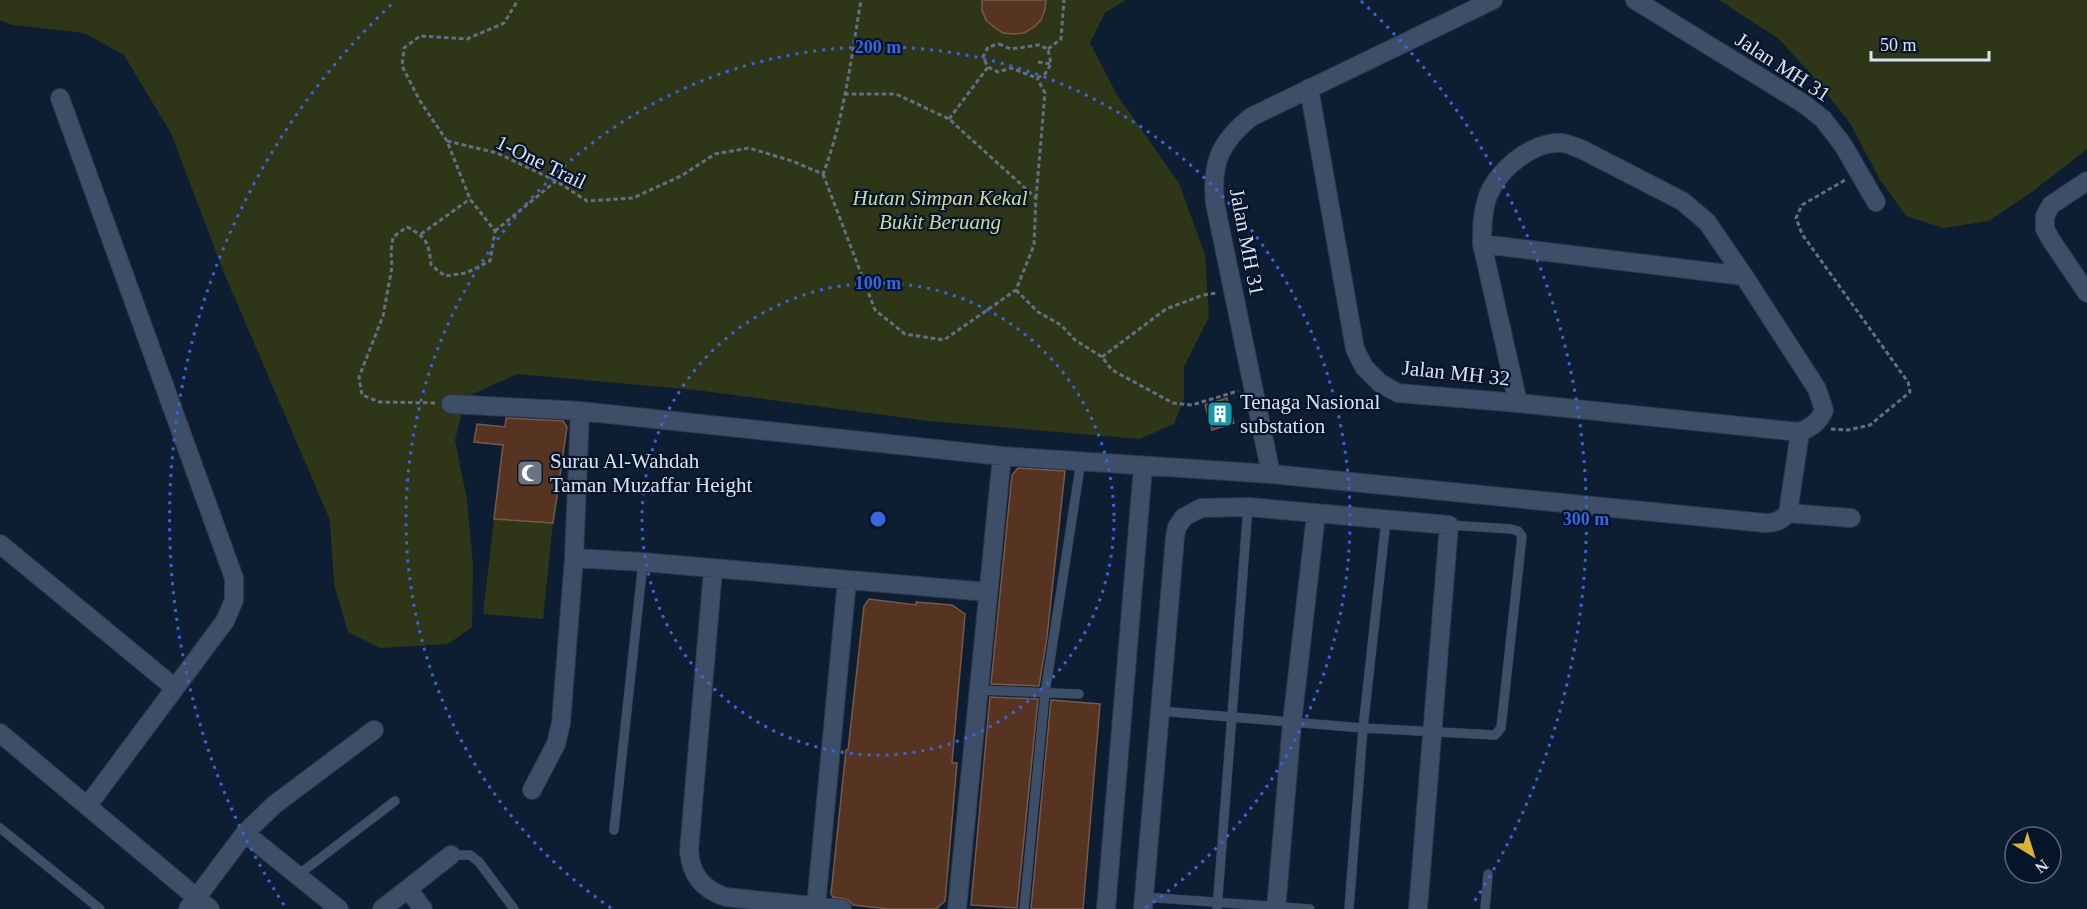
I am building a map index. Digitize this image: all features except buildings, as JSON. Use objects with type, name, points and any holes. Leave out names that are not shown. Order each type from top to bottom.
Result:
[{"type":"street","name":"Jalan MH 31","points":[[1271,474],[1215,202],[1212,181],[1215,162],[1236,129],[1251,117],[1493,0]]},
{"type":"street","name":"Jalan MH 31","points":[[1635,0],[1823,119],[1842,145],[1876,202]]},
{"type":"street","name":"Jalan MH 32","points":[[1309,88],[1355,349],[1364,367],[1380,383],[1398,393],[1805,430]]},
{"type":"street","points":[[60,98],[234,578],[234,600],[225,621],[88,805]]},
{"type":"street","points":[[452,404],[580,411],[1002,456],[1271,474],[1765,523],[1774,523],[1783,519],[1788,513],[1805,430],[1820,419],[1824,410],[1817,389],[1707,222],[1682,201],[1581,149],[1562,143],[1541,147],[1515,160],[1497,177],[1486,201],[1482,223],[1482,244],[1518,403]]},
{"type":"street","points":[[2087,181],[2051,205],[2045,216],[2046,229],[2051,240],[2087,293]]},
{"type":"street","points":[[1482,244],[1744,276]]},
{"type":"street","points":[[532,790],[551,754],[561,723],[574,558],[580,411]]},
{"type":"street","points":[[957,909],[1002,456]]},
{"type":"street","points":[[1106,909],[1143,467]]},
{"type":"street","points":[[1144,903],[1177,527],[1184,517],[1201,508],[1248,507],[1449,525],[1418,909]]},
{"type":"street","points":[[1788,513],[1851,518]]},
{"type":"street","points":[[1276,908],[1292,723],[1316,514]]},
{"type":"street","points":[[0,544],[175,688]]},
{"type":"street","points":[[574,558],[987,592]]},
{"type":"street","points":[[713,570],[689,851],[690,864],[695,876],[714,893],[726,897],[842,909]]},
{"type":"street","points":[[816,906],[847,580]]},
{"type":"street","points":[[192,903],[245,833],[274,805],[374,730]]},
{"type":"street","points":[[0,733],[88,805],[192,903],[210,909]]},
{"type":"street","points":[[245,833],[339,909]]},
{"type":"street","points":[[382,909],[451,855]]},
{"type":"street","points":[[408,889],[423,909]]},
{"type":"lane","points":[[1024,909],[1045,693],[1081,461]]},
{"type":"lane","points":[[1217,906],[1248,507]]},
{"type":"lane","points":[[1349,909],[1363,728],[1386,520]]},
{"type":"lane","points":[[1160,711],[1292,723],[1495,735],[1501,728],[1523,544],[1522,536],[1518,531],[1449,525]]},
{"type":"lane","points":[[614,830],[643,562]]},
{"type":"lane","points":[[978,690],[1079,694]]},
{"type":"lane","points":[[298,875],[395,801]]},
{"type":"lane","points":[[0,828],[100,909]]},
{"type":"lane","points":[[451,855],[470,855],[479,862],[514,909]]},
{"type":"lane","points":[[1485,909],[1488,874]]},
{"type":"lane","points":[[1144,903],[1310,909]]},
{"type":"path","points":[[495,231],[470,199],[447,141],[420,101],[402,66],[404,48],[420,36],[467,39],[504,23],[518,0]]},
{"type":"path","points":[[861,0],[846,94],[833,148],[823,174],[875,310],[905,334],[944,340],[1016,291],[1034,245],[1045,93],[1037,78],[1011,68],[998,72],[988,68],[983,57],[988,47],[999,44],[1011,49],[1039,45],[1048,49]]},
{"type":"path","points":[[1048,49],[1060,39],[1064,0]]},
{"type":"path","points":[[1037,78],[1045,74],[1052,64],[1048,49]]},
{"type":"path","points":[[1038,62],[1052,64]]},
{"type":"path","points":[[949,119],[988,68]]},
{"type":"path","points":[[846,94],[896,94],[949,119],[1036,198]]},
{"type":"path","name":"1-One Trail","points":[[447,141],[497,153],[556,181],[587,201],[633,198],[681,176],[715,154],[749,148],[792,161],[823,174]]},
{"type":"path","points":[[1805,430],[1848,430],[1870,425],[1910,392],[1908,382],[1802,234],[1796,218],[1802,205],[1859,172]]},
{"type":"path","points":[[452,404],[380,402],[362,395],[359,376],[383,316],[392,267],[393,237],[407,227],[421,234],[429,248],[431,265],[445,276],[466,273],[490,261],[495,231],[556,181]]},
{"type":"path","points":[[421,234],[470,199]]},
{"type":"path","points":[[1016,291],[1038,312],[1061,325],[1076,340],[1102,357],[1112,370],[1173,403],[1192,405],[1254,386]]},
{"type":"path","points":[[1102,357],[1166,309],[1203,296],[1233,291]]},
{"type":"green space","name":"Hutan Simpan Kekal Bukit Beruang","points":[[0,0],[1126,0],[1105,13],[1090,43],[1117,95],[1179,183],[1205,255],[1209,317],[1184,367],[1184,399],[1174,424],[1140,439],[929,421],[696,390],[517,374],[466,397],[455,440],[467,500],[473,565],[472,627],[448,644],[380,648],[348,632],[334,584],[330,520],[222,268],[171,133],[124,55],[84,33],[12,25],[0,20]]},
{"type":"green space","points":[[1719,0],[2087,0],[2087,149],[2033,191],[1989,221],[1943,228],[1906,216],[1880,180],[1850,123],[1810,73],[1779,39]]},
{"type":"green space","points":[[494,519],[553,523],[543,619],[483,614]]},
{"type":"place","name":"Tenaga Nasional substation","points":[[1220,414]]},
{"type":"place","name":"Surau Al-Wahdah Taman Muzaffar Height","points":[[530,473]]}]
